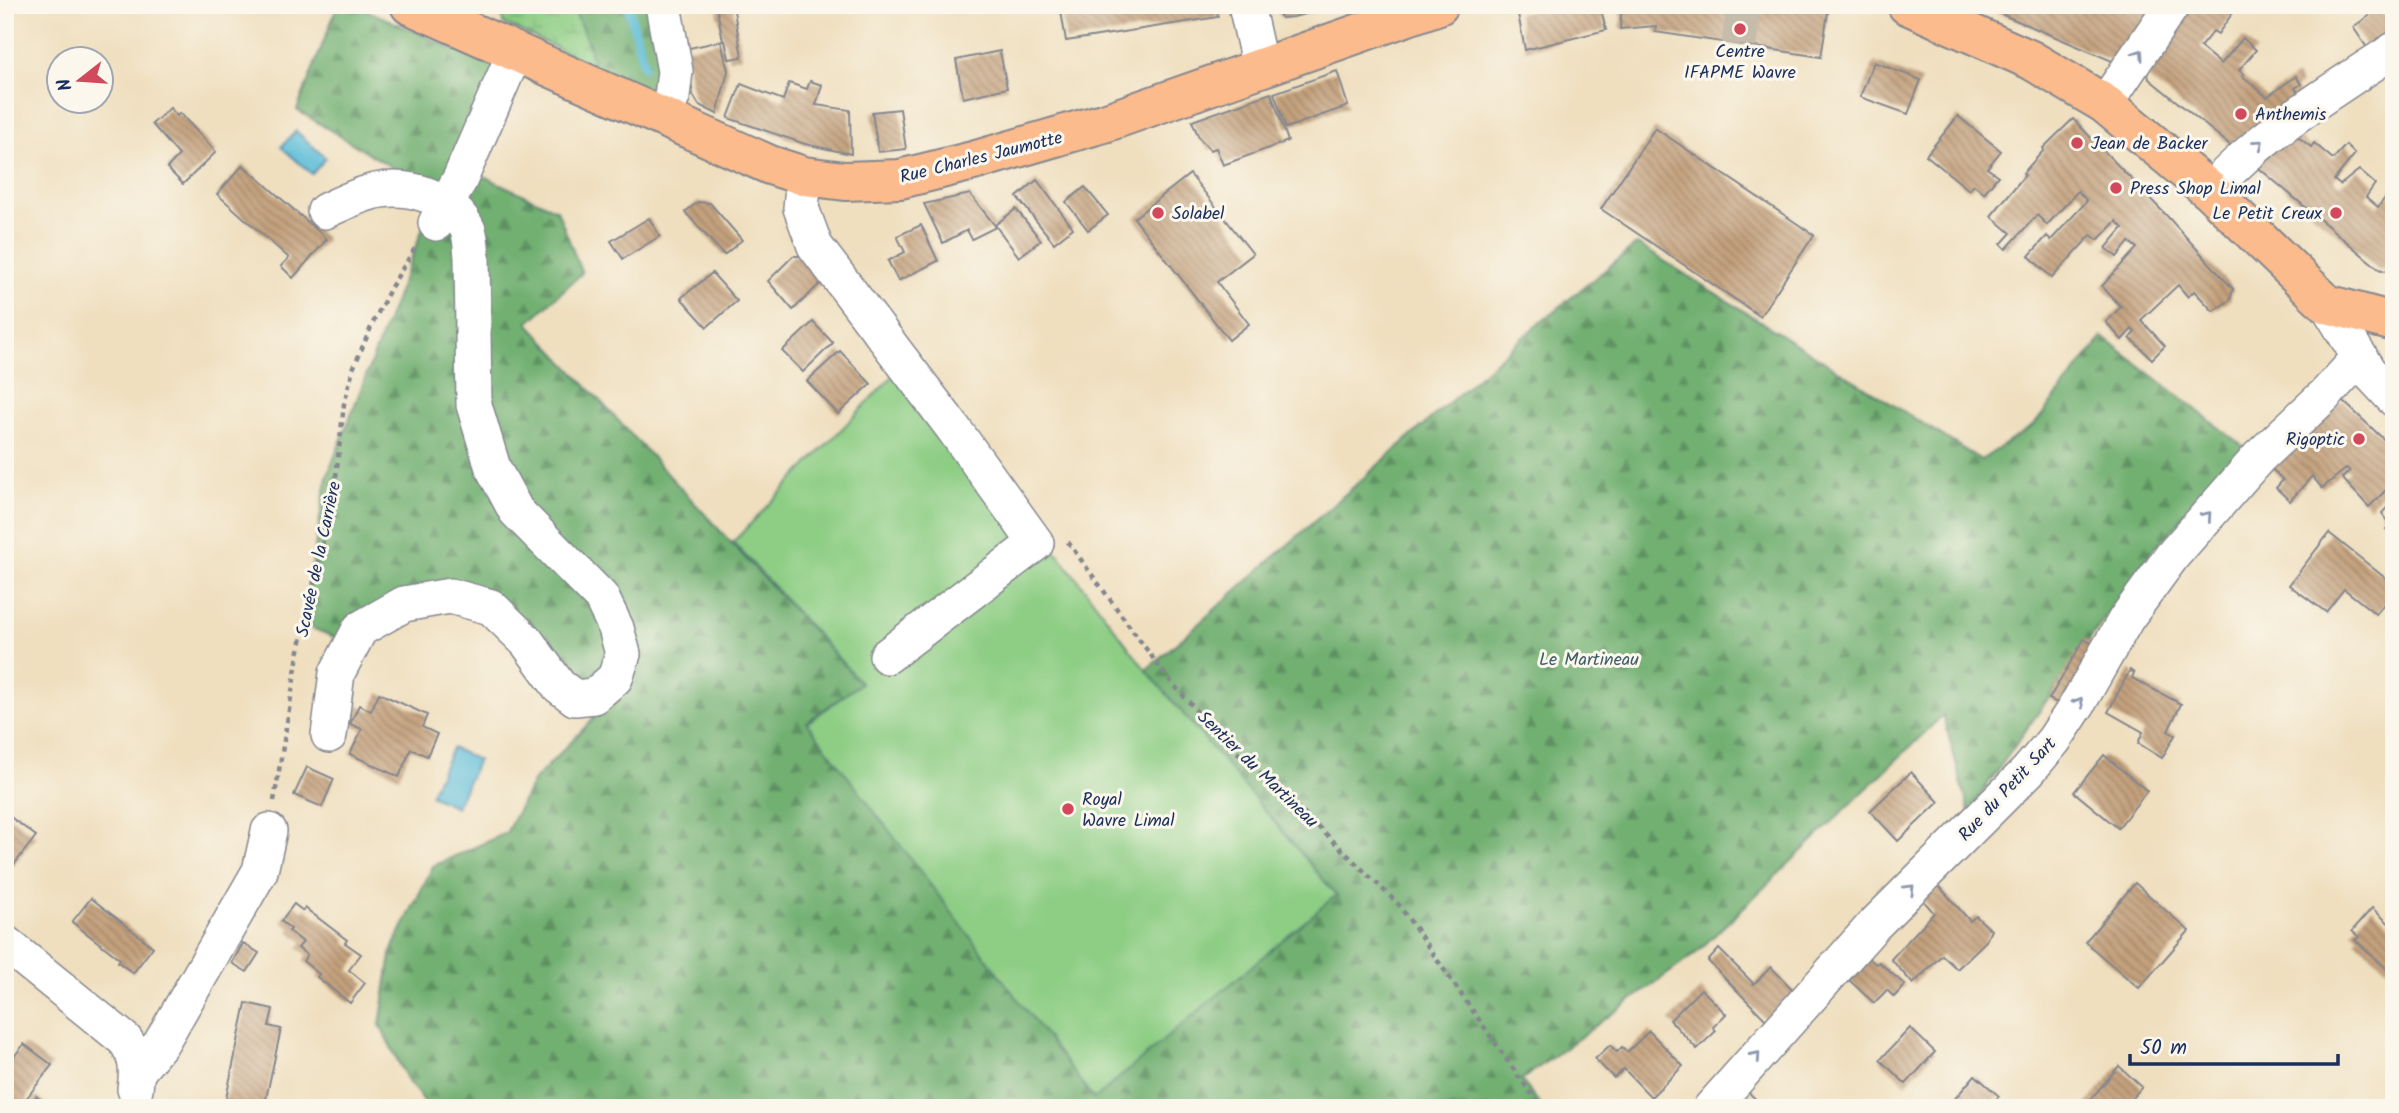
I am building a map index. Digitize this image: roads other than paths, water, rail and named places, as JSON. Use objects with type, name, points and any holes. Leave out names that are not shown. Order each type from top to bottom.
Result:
[{"type":"main road","name":"Rue Charles Jaumotte","points":[[410,5],[770,165],[804,176],[845,181],[900,179],[1065,135],[1439,5]]},
{"type":"main road","points":[[1907,5],[2031,60],[2105,104],[2210,191],[2327,304],[2394,322]]},
{"type":"street","points":[[662,118],[673,97],[675,71],[663,5]]},
{"type":"street","points":[[1246,5],[1260,66]]},
{"type":"street","points":[[2105,104],[2172,5]]},
{"type":"street","points":[[2210,191],[2232,166],[2270,134],[2394,50]]},
{"type":"street","points":[[440,216],[460,179],[515,52]]},
{"type":"street","points":[[804,176],[802,208],[815,246],[1036,543],[887,656]]},
{"type":"street","points":[[325,211],[375,191],[404,189],[429,195],[440,216]]},
{"type":"street","points":[[329,735],[337,673],[360,629],[404,604],[450,596],[491,607],[527,642],[559,686],[575,698],[594,696],[615,678],[622,654],[616,628],[601,597],[516,510],[493,468],[474,405],[473,268],[469,233],[462,219],[440,216]]},
{"type":"street","points":[[2327,304],[2368,371],[2394,399]]},
{"type":"street","name":"Rue du Petit Sart","points":[[1712,1108],[1873,926],[2028,771],[2054,740],[2126,619],[2172,556],[2259,457],[2326,394],[2360,357]]},
{"type":"street","points":[[134,1095],[161,1042],[260,871],[269,831]]},
{"type":"street","points":[[5,943],[125,1040],[134,1054],[134,1095]]},
{"type":"water","points":[[296,131],[326,158],[312,174],[281,147]]},
{"type":"water","points":[[452,748],[478,760],[456,807],[430,795]]},
{"type":"waterway","points":[[628,5],[644,66]]},
{"type":"tunnel","points":[[1739,45],[1744,5]]},
{"type":"place","name":"Centre IFAPME Wavre","points":[[1740,29]]},
{"type":"place","name":"Anthemis","points":[[2241,114]]},
{"type":"place","name":"Jean de Backer","points":[[2077,143]]},
{"type":"place","name":"Press Shop Limal","points":[[2116,188]]},
{"type":"place","name":"Solabel","points":[[1158,213]]},
{"type":"place","name":"Le Petit Creux","points":[[2336,213]]},
{"type":"place","name":"Rigoptic","points":[[2359,439]]},
{"type":"place","name":"Royal Wavre Limal","points":[[1068,809]]},
{"type":"park label","name":"Le Martineau","points":[[1589,659]]}]
